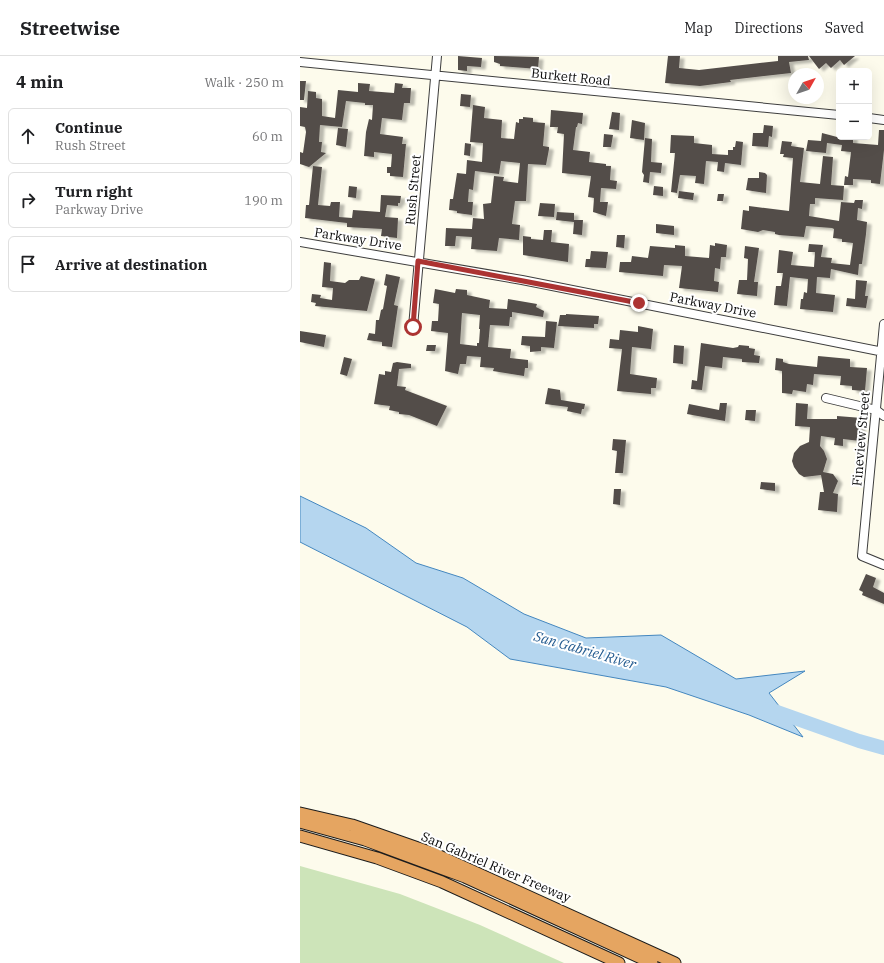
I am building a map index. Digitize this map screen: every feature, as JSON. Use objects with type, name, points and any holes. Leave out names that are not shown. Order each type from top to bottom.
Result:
[{"type":"highway","name":"San Gabriel River Freeway","points":[[300,813],[352,825],[435,854],[675,963]]},
{"type":"highway","points":[[300,822],[365,840],[465,877],[652,963]]},
{"type":"highway","points":[[300,827],[425,866],[641,963]]},
{"type":"highway","points":[[300,836],[377,858],[442,882],[620,963]]},
{"type":"street","name":"Rush Street","points":[[413,327],[437,56]]},
{"type":"street","name":"Burkett Road","points":[[300,62],[836,116]]},
{"type":"street","points":[[872,118],[884,120]]},
{"type":"street","name":"Parkway Drive","points":[[300,242],[418,261],[883,351]]},
{"type":"street","name":"Fineview Street","points":[[884,324],[883,351],[862,556],[884,565]]},
{"type":"street","points":[[826,398],[876,410],[884,416]]},
{"type":"green space","points":[[300,866],[400,894],[480,925],[564,963],[300,963]]},
{"type":"water","points":[[300,496],[366,528],[416,563],[463,578],[524,614],[586,638],[661,635],[736,679],[805,671],[769,693],[803,737],[749,715],[666,687],[510,659],[467,627],[300,542]]},
{"type":"building","points":[[458,56],[482,58],[481,67],[467,66],[467,71],[458,70]]},
{"type":"building","points":[[494,56],[539,57],[538,69],[500,66],[500,64],[494,62]]},
{"type":"building","points":[[668,56],[680,56],[679,68],[699,70],[778,61],[778,56],[808,56],[809,60],[789,62],[790,68],[788,68],[788,73],[730,80],[731,82],[700,86],[665,83]]},
{"type":"building","points":[[809,56],[855,56],[844,65],[840,60],[831,68],[826,63],[818,68]]},
{"type":"building","points":[[300,81],[306,81],[304,100],[300,100]]},
{"type":"building","points":[[358,83],[370,84],[369,91],[394,93],[395,83],[403,84],[402,88],[411,88],[410,103],[404,103],[402,120],[382,118],[380,134],[403,137],[402,144],[406,144],[403,177],[390,176],[390,173],[387,173],[387,167],[391,167],[392,154],[374,152],[374,157],[364,156],[366,132],[369,119],[372,120],[373,105],[365,105],[365,103],[346,101],[342,127],[320,125],[319,142],[322,142],[321,152],[326,153],[309,167],[300,164],[300,152],[303,153],[306,132],[305,127],[300,126],[300,107],[307,108],[308,91],[316,92],[316,98],[322,99],[322,116],[335,118],[338,90],[358,92]]},
{"type":"building","points":[[461,94],[471,95],[470,107],[460,106]]},
{"type":"building","points":[[473,105],[485,107],[484,118],[502,120],[501,138],[514,139],[516,122],[519,123],[519,119],[523,119],[523,117],[533,118],[533,122],[545,123],[543,146],[549,147],[546,165],[528,164],[526,201],[515,201],[512,224],[520,225],[519,240],[499,238],[497,251],[471,249],[472,237],[456,236],[455,246],[445,246],[446,228],[472,229],[473,218],[484,219],[483,204],[491,203],[494,176],[504,177],[503,181],[518,183],[520,163],[501,161],[499,174],[475,171],[473,190],[469,189],[468,202],[473,202],[472,215],[457,213],[457,211],[449,210],[450,199],[453,199],[457,173],[466,174],[467,160],[482,162],[483,143],[470,142]]},
{"type":"building","points":[[551,110],[583,113],[582,124],[578,123],[576,127],[573,150],[590,152],[589,162],[611,166],[610,180],[617,181],[616,189],[601,188],[600,202],[608,202],[606,216],[593,212],[594,198],[588,197],[591,176],[562,173],[564,134],[557,133],[558,127],[550,127]]},
{"type":"building","points":[[612,112],[620,113],[619,130],[609,129]]},
{"type":"building","points":[[632,120],[645,123],[644,140],[630,138]]},
{"type":"building","points":[[764,125],[773,126],[772,137],[769,136],[768,147],[752,146],[753,133],[763,133]]},
{"type":"building","points":[[338,128],[348,129],[346,147],[336,145]]},
{"type":"building","points":[[879,130],[884,130],[884,150],[880,184],[871,183],[871,180],[853,179],[853,185],[844,185],[845,176],[848,177],[851,152],[841,151],[842,145],[827,143],[826,153],[806,151],[808,140],[821,141],[822,133],[836,137],[836,140],[853,140],[853,143],[878,145]]},
{"type":"building","points":[[604,134],[613,135],[611,147],[603,147]]},
{"type":"building","points":[[671,135],[694,136],[694,143],[712,145],[712,154],[728,155],[728,150],[733,150],[736,141],[743,142],[741,165],[725,163],[724,172],[717,171],[718,162],[706,161],[704,184],[695,183],[696,176],[680,175],[677,193],[671,192],[675,153],[670,153]]},
{"type":"building","points":[[645,138],[652,139],[651,162],[662,163],[661,173],[650,172],[649,183],[643,182],[644,175],[642,172]]},
{"type":"building","points":[[782,141],[792,142],[791,146],[804,148],[800,182],[820,184],[823,156],[833,157],[831,185],[844,186],[843,200],[815,198],[815,204],[810,204],[809,216],[839,221],[841,202],[854,203],[855,200],[863,200],[862,209],[858,208],[857,220],[867,222],[862,264],[859,264],[858,275],[831,269],[830,278],[817,277],[816,293],[835,295],[833,312],[800,309],[801,299],[803,299],[804,292],[807,293],[808,279],[790,277],[787,306],[774,305],[776,286],[781,286],[783,273],[777,273],[779,250],[793,252],[791,265],[814,267],[815,252],[808,252],[809,244],[823,245],[821,257],[832,258],[831,263],[850,265],[853,243],[842,242],[842,239],[833,238],[834,229],[832,228],[806,226],[804,237],[779,235],[775,234],[775,232],[763,230],[758,232],[741,229],[743,210],[749,211],[749,206],[789,211],[793,158],[783,157],[784,154],[780,154]]},
{"type":"building","points":[[465,143],[471,144],[470,156],[464,155]]},
{"type":"building","points":[[313,166],[322,167],[318,205],[330,206],[331,202],[340,202],[339,217],[352,218],[353,210],[380,212],[381,195],[401,196],[398,206],[387,205],[385,217],[398,218],[397,238],[381,236],[382,229],[347,227],[347,223],[305,218],[306,205],[309,205]]},
{"type":"building","points":[[759,172],[767,175],[766,193],[746,190],[748,178],[759,178]]},
{"type":"building","points":[[349,186],[357,187],[356,198],[348,197]]},
{"type":"building","points":[[654,186],[663,187],[663,196],[653,195]]},
{"type":"building","points":[[679,191],[694,193],[693,200],[678,198]]},
{"type":"building","points":[[718,194],[724,194],[723,201],[717,201]]},
{"type":"building","points":[[540,203],[555,204],[554,217],[538,216]]},
{"type":"building","points":[[557,212],[574,213],[574,220],[583,220],[582,235],[573,234],[574,222],[556,220]]},
{"type":"building","points":[[656,224],[674,226],[674,235],[656,233]]},
{"type":"building","points":[[544,230],[552,230],[551,242],[569,244],[568,262],[523,255],[523,236],[531,237],[531,239],[543,240]]},
{"type":"building","points":[[617,235],[625,235],[624,248],[616,247]]},
{"type":"building","points":[[715,243],[727,245],[726,257],[721,257],[720,269],[715,268],[714,281],[719,282],[718,292],[679,288],[682,266],[664,265],[663,276],[619,272],[620,262],[631,262],[632,256],[648,258],[650,246],[675,248],[675,245],[685,246],[685,256],[709,258],[710,245],[715,246]]},
{"type":"building","points":[[745,246],[759,248],[754,282],[758,282],[757,296],[737,294],[739,280],[747,280],[748,259],[744,258]]},
{"type":"building","points":[[591,251],[608,252],[606,268],[585,267],[586,259],[590,259]]},
{"type":"building","points":[[324,262],[331,263],[330,281],[345,283],[349,280],[359,280],[361,276],[375,279],[367,311],[315,306],[316,303],[311,302],[312,294],[321,295],[320,298],[332,300],[333,288],[322,287]]},
{"type":"building","points":[[386,274],[400,277],[394,305],[398,306],[392,347],[382,346],[382,342],[367,340],[369,333],[375,334],[376,320],[379,320],[381,310],[383,309],[387,286],[384,285]]},
{"type":"building","points":[[856,280],[867,281],[865,296],[868,296],[866,308],[846,306],[847,298],[855,299]]},
{"type":"building","points":[[435,289],[455,293],[456,289],[467,290],[467,295],[490,300],[489,308],[507,309],[508,299],[537,304],[536,307],[544,311],[543,317],[512,312],[509,326],[490,325],[488,347],[511,349],[510,358],[528,360],[528,368],[525,368],[524,376],[493,371],[494,368],[480,367],[481,357],[467,356],[466,364],[460,364],[458,374],[445,371],[448,333],[431,331],[432,321],[438,321],[439,304],[433,303]],"holes":[[[462,313],[480,315],[479,343],[477,343],[477,346],[460,344]]]},
{"type":"building","points":[[560,315],[599,316],[598,324],[594,324],[594,328],[558,326]]},
{"type":"building","points":[[546,321],[557,322],[554,348],[541,347],[541,351],[530,352],[530,346],[521,345],[522,336],[545,337]]},
{"type":"building","points":[[638,326],[653,329],[651,349],[632,347],[630,374],[657,378],[656,388],[651,388],[651,394],[617,391],[622,349],[609,348],[610,339],[619,340],[620,330],[638,332]]},
{"type":"building","points":[[300,331],[326,335],[324,347],[300,342]]},
{"type":"building","points":[[701,343],[733,348],[738,347],[739,345],[749,346],[749,348],[755,349],[754,355],[760,356],[759,363],[742,362],[742,359],[723,357],[722,368],[705,366],[702,390],[691,389],[692,380],[697,381]]},
{"type":"building","points":[[427,345],[436,345],[435,351],[426,351]]},
{"type":"building","points":[[674,345],[684,346],[683,364],[673,363]]},
{"type":"building","points":[[818,356],[850,359],[850,367],[867,368],[865,391],[852,390],[852,386],[840,385],[841,376],[814,374],[813,385],[807,384],[806,392],[793,390],[792,394],[782,393],[782,371],[775,370],[776,358],[783,359],[783,362],[789,364],[817,367]]},
{"type":"building","points":[[344,357],[352,359],[347,376],[340,374]]},
{"type":"building","points":[[397,362],[411,364],[411,368],[399,369],[397,386],[406,387],[405,390],[447,406],[437,426],[409,415],[399,414],[399,412],[389,410],[390,406],[374,404],[379,374],[385,375],[385,371],[391,372],[393,363]]},
{"type":"building","points":[[548,388],[560,390],[561,400],[585,404],[581,414],[567,411],[568,407],[545,404]]},
{"type":"building","points":[[720,403],[727,403],[725,421],[687,414],[689,404],[719,410]]},
{"type":"building","points":[[796,403],[808,404],[807,419],[837,419],[837,416],[862,418],[860,441],[843,439],[843,446],[834,445],[835,438],[821,436],[820,446],[827,459],[823,472],[833,474],[838,481],[833,493],[838,494],[837,512],[818,510],[820,492],[824,492],[821,475],[804,477],[799,474],[794,467],[792,461],[794,453],[800,446],[809,442],[810,427],[795,426]]},
{"type":"building","points":[[746,410],[756,410],[755,421],[745,420]]},
{"type":"building","points":[[613,439],[626,440],[623,473],[615,473],[617,451],[612,450]]},
{"type":"building","points":[[761,482],[775,483],[775,491],[760,489]]},
{"type":"building","points":[[614,489],[621,489],[620,505],[613,504]]},
{"type":"building","points":[[866,574],[876,578],[873,587],[884,593],[884,604],[862,595],[863,592],[859,590]]},
{"type":"waterway","name":"San Gabriel River","points":[[769,709],[859,741],[884,748]]},
{"type":"route","points":[[413,327],[418,261],[639,303]]}]
